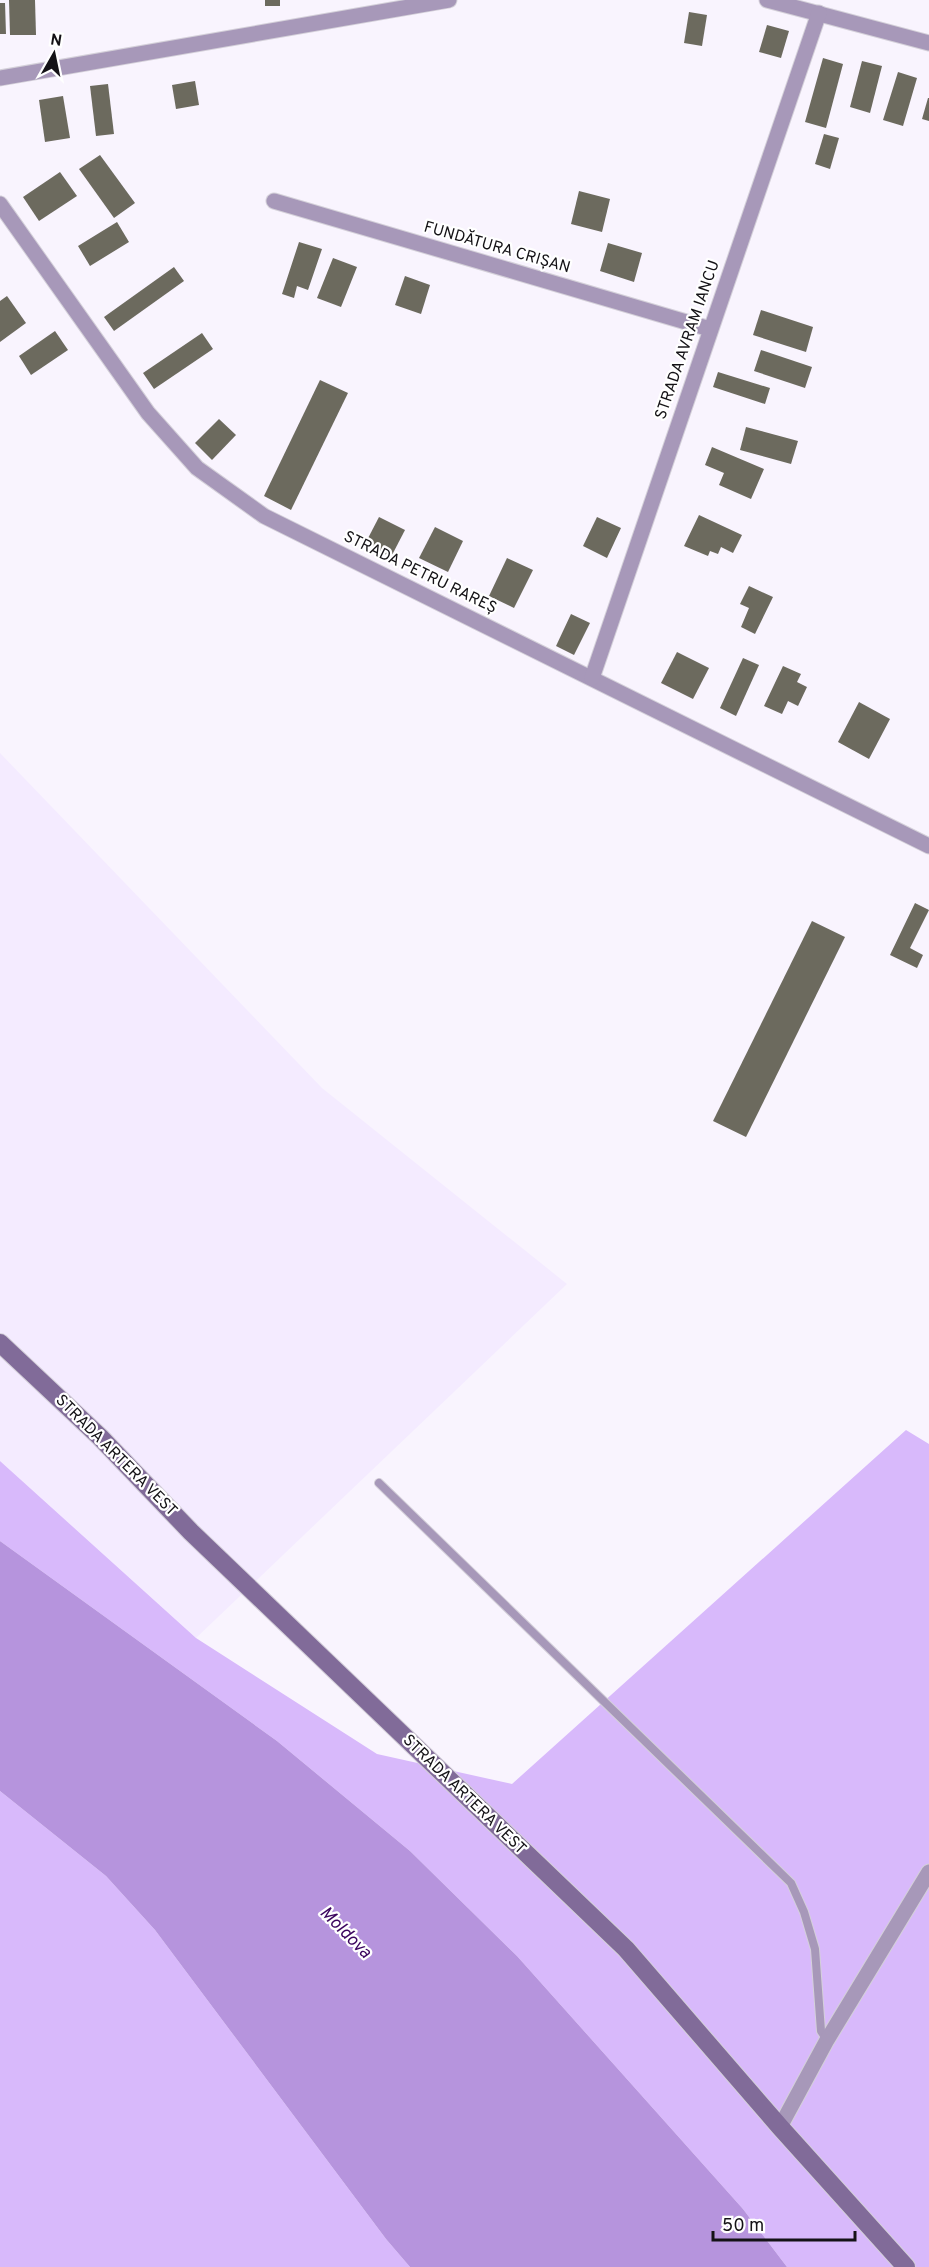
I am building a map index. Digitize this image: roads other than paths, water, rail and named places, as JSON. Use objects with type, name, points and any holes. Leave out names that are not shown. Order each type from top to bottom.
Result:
[{"type":"main road","name":"STRADA ARTERA VEST","points":[[0,1343],[100,1437],[207,1547],[626,1949],[780,2127],[906,2267]]},
{"type":"street","points":[[0,78],[449,0]]},
{"type":"street","points":[[767,0],[929,43]]},
{"type":"street","name":"STRADA AVRAM IANCU","points":[[592,678],[819,13]]},
{"type":"street","name":"FUNDĂTURA CRIȘAN","points":[[274,201],[710,329]]},
{"type":"street","name":"STRADA PETRU RAREȘ","points":[[0,204],[148,413],[197,468],[264,516],[929,846]]},
{"type":"street","points":[[780,2127],[827,2040],[929,1872]]},
{"type":"lane","points":[[379,1482],[791,1883],[804,1912],[815,1949],[821,2031],[827,2040]]},
{"type":"water","name":"Moldova","points":[[0,1541],[277,1741],[410,1851],[517,1956],[743,2209],[787,2267],[410,2267],[386,2239],[155,1930],[106,1876],[0,1791]]}]
